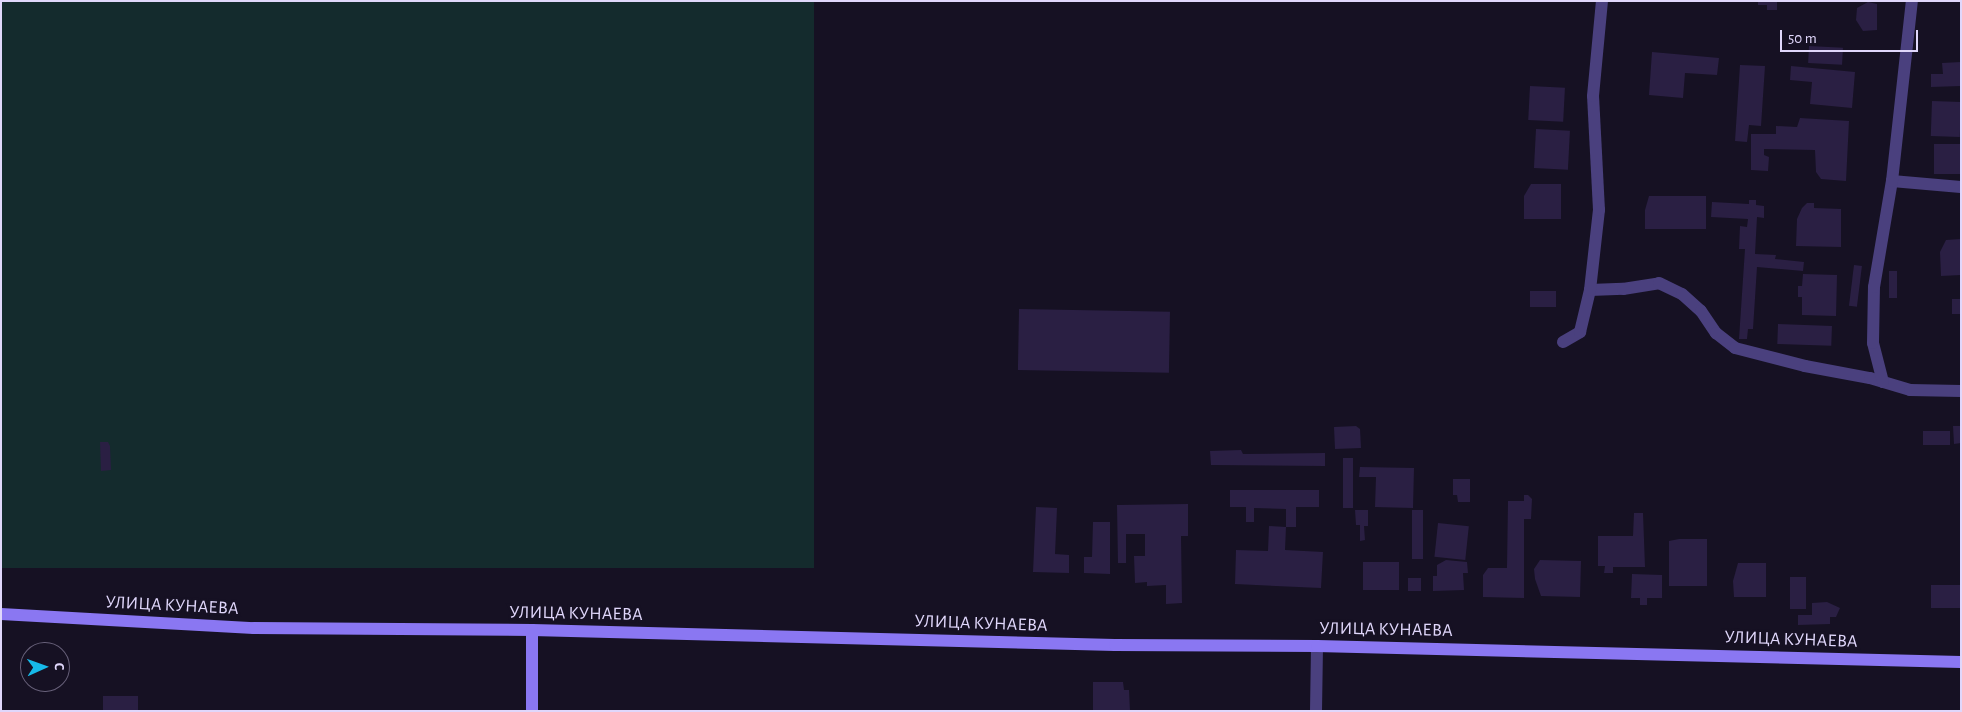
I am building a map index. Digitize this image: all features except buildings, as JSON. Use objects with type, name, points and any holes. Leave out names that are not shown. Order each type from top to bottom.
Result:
[{"type":"main road","name":"УЛИЦА КУНАЕВА","points":[[1,614],[254,628],[532,630],[1115,645],[1317,646],[1961,662]]},
{"type":"main road","points":[[532,630],[532,711]]},
{"type":"street","points":[[1562,342],[1580,332],[1590,290],[1600,210],[1593,96],[1602,1]]},
{"type":"street","points":[[1883,382],[1873,343],[1874,287],[1892,181],[1912,1]]},
{"type":"street","points":[[1892,181],[1961,187]]},
{"type":"street","points":[[1590,290],[1623,289],[1658,283],[1682,294],[1701,312],[1716,332],[1735,348],[1910,390],[1961,391]]},
{"type":"street","points":[[1316,711],[1317,646]]},
{"type":"green space","points":[[1,1],[814,1],[814,568],[1,568]]}]
